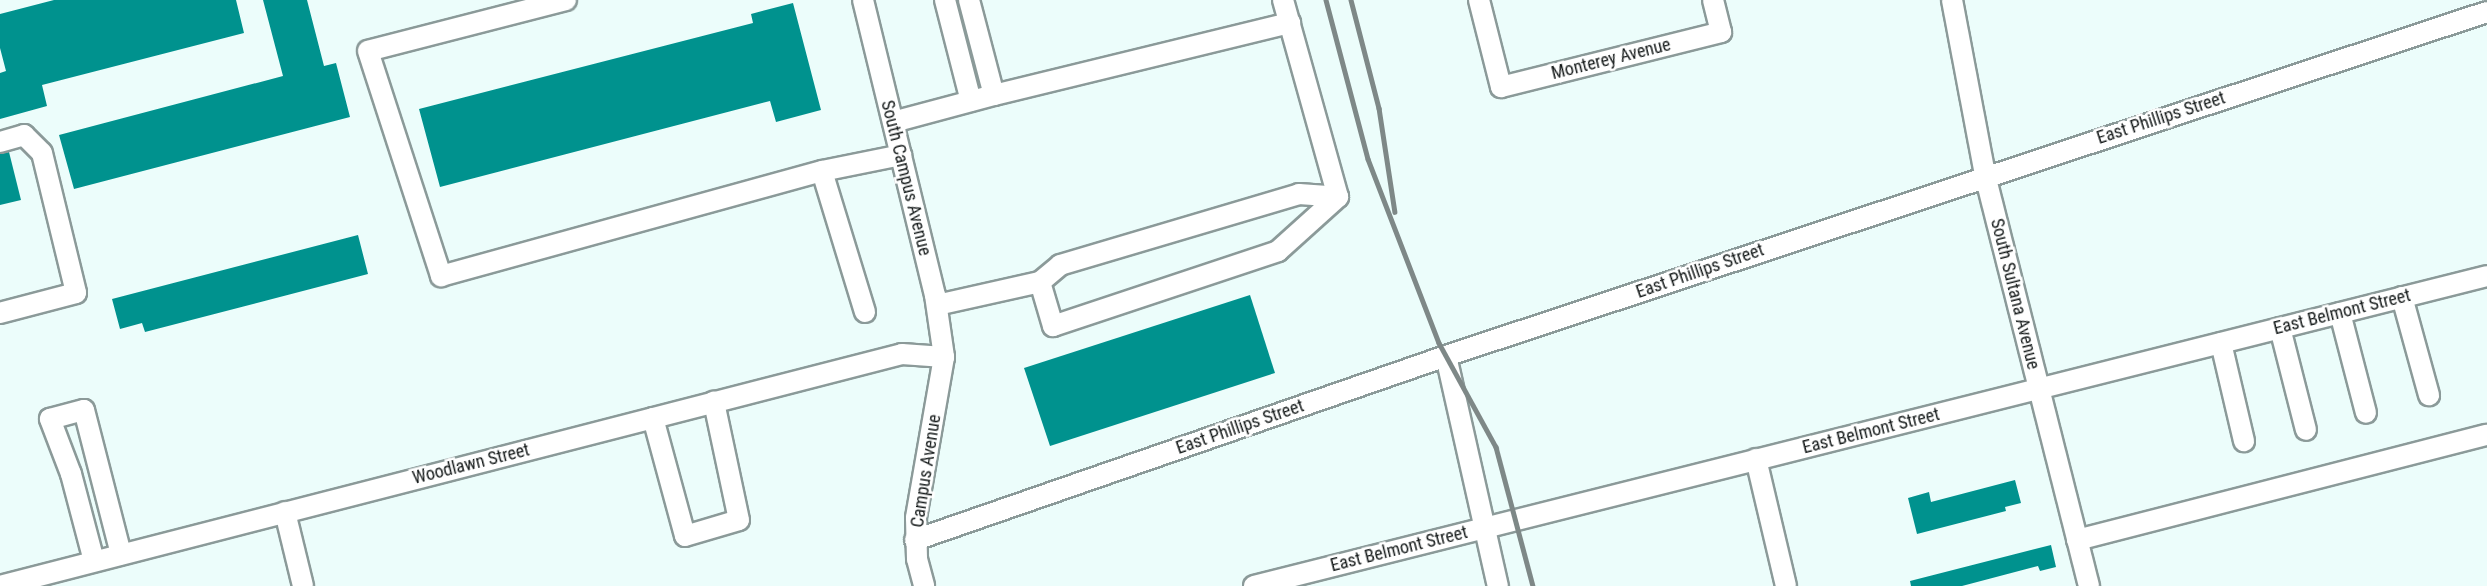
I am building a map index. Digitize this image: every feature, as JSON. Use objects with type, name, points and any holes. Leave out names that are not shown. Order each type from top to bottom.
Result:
[{"type":"street","points":[[566,0],[368,51],[441,276],[822,171],[901,154]]},
{"type":"street","name":"South Campus Avenue","points":[[863,0],[937,305],[944,357]]},
{"type":"street","points":[[945,0],[971,101]]},
{"type":"street","points":[[969,0],[994,95]]},
{"type":"street","points":[[1283,0],[1338,197]]},
{"type":"street","name":"Monterey Avenue","points":[[1479,0],[1501,87],[1721,32],[1713,0]]},
{"type":"street","name":"South Sultana Avenue","points":[[1952,0],[1985,176],[2089,586]]},
{"type":"street","name":"East Phillips Street","points":[[915,540],[1446,356],[2487,12]]},
{"type":"street","points":[[893,122],[1290,23]]},
{"type":"street","points":[[0,142],[24,135],[42,153],[76,293],[0,313]]},
{"type":"street","points":[[822,171],[865,312]]},
{"type":"street","points":[[937,305],[1040,282],[1060,265],[1299,194],[1338,197]]},
{"type":"street","points":[[1040,282],[1053,326],[1278,251],[1338,197]]},
{"type":"street","name":"East Belmont Street","points":[[1254,586],[2487,276]]},
{"type":"street","points":[[2402,297],[2429,395]]},
{"type":"street","points":[[2340,313],[2366,413]]},
{"type":"street","points":[[2280,328],[2306,429]]},
{"type":"street","points":[[2221,343],[2244,441]]},
{"type":"street","name":"Woodlawn Street","points":[[0,586],[902,354],[944,357]]},
{"type":"street","points":[[1446,356],[1483,528],[1498,586]]},
{"type":"street","name":"Campus Avenue","points":[[924,586],[915,540],[944,357]]},
{"type":"street","points":[[653,418],[685,536],[739,520],[714,402]]},
{"type":"street","points":[[94,561],[71,474],[50,419],[84,410],[122,554]]},
{"type":"street","points":[[2077,540],[2487,435]]},
{"type":"street","points":[[1756,459],[1786,586]]},
{"type":"street","points":[[285,512],[303,586]]},
{"type":"building","points":[[54,0],[236,0],[244,33],[42,85],[47,106],[0,119],[0,73],[6,71],[0,48],[0,14]]},
{"type":"building","points":[[263,0],[307,0],[324,66],[336,63],[350,117],[74,189],[59,135],[283,76]]},
{"type":"building","points":[[793,3],[821,110],[776,122],[770,101],[440,187],[419,109],[753,23],[751,14]]},
{"type":"building","points":[[9,152],[21,200],[0,205],[0,154]]},
{"type":"building","points":[[358,235],[368,274],[145,332],[142,323],[120,329],[112,299]]},
{"type":"building","points":[[1250,295],[1275,373],[1050,446],[1024,368]]},
{"type":"building","points":[[2015,480],[2021,503],[2005,507],[2006,511],[1917,534],[1908,498],[1929,492],[1931,502]]},
{"type":"building","points":[[2051,545],[2056,567],[2040,571],[2038,566],[1962,586],[1911,586],[1910,581]]},
{"type":"railway","points":[[1326,0],[1368,159],[1439,343],[1496,447],[1533,586]]},
{"type":"railway","points":[[1351,0],[1379,108],[1395,212]]}]
